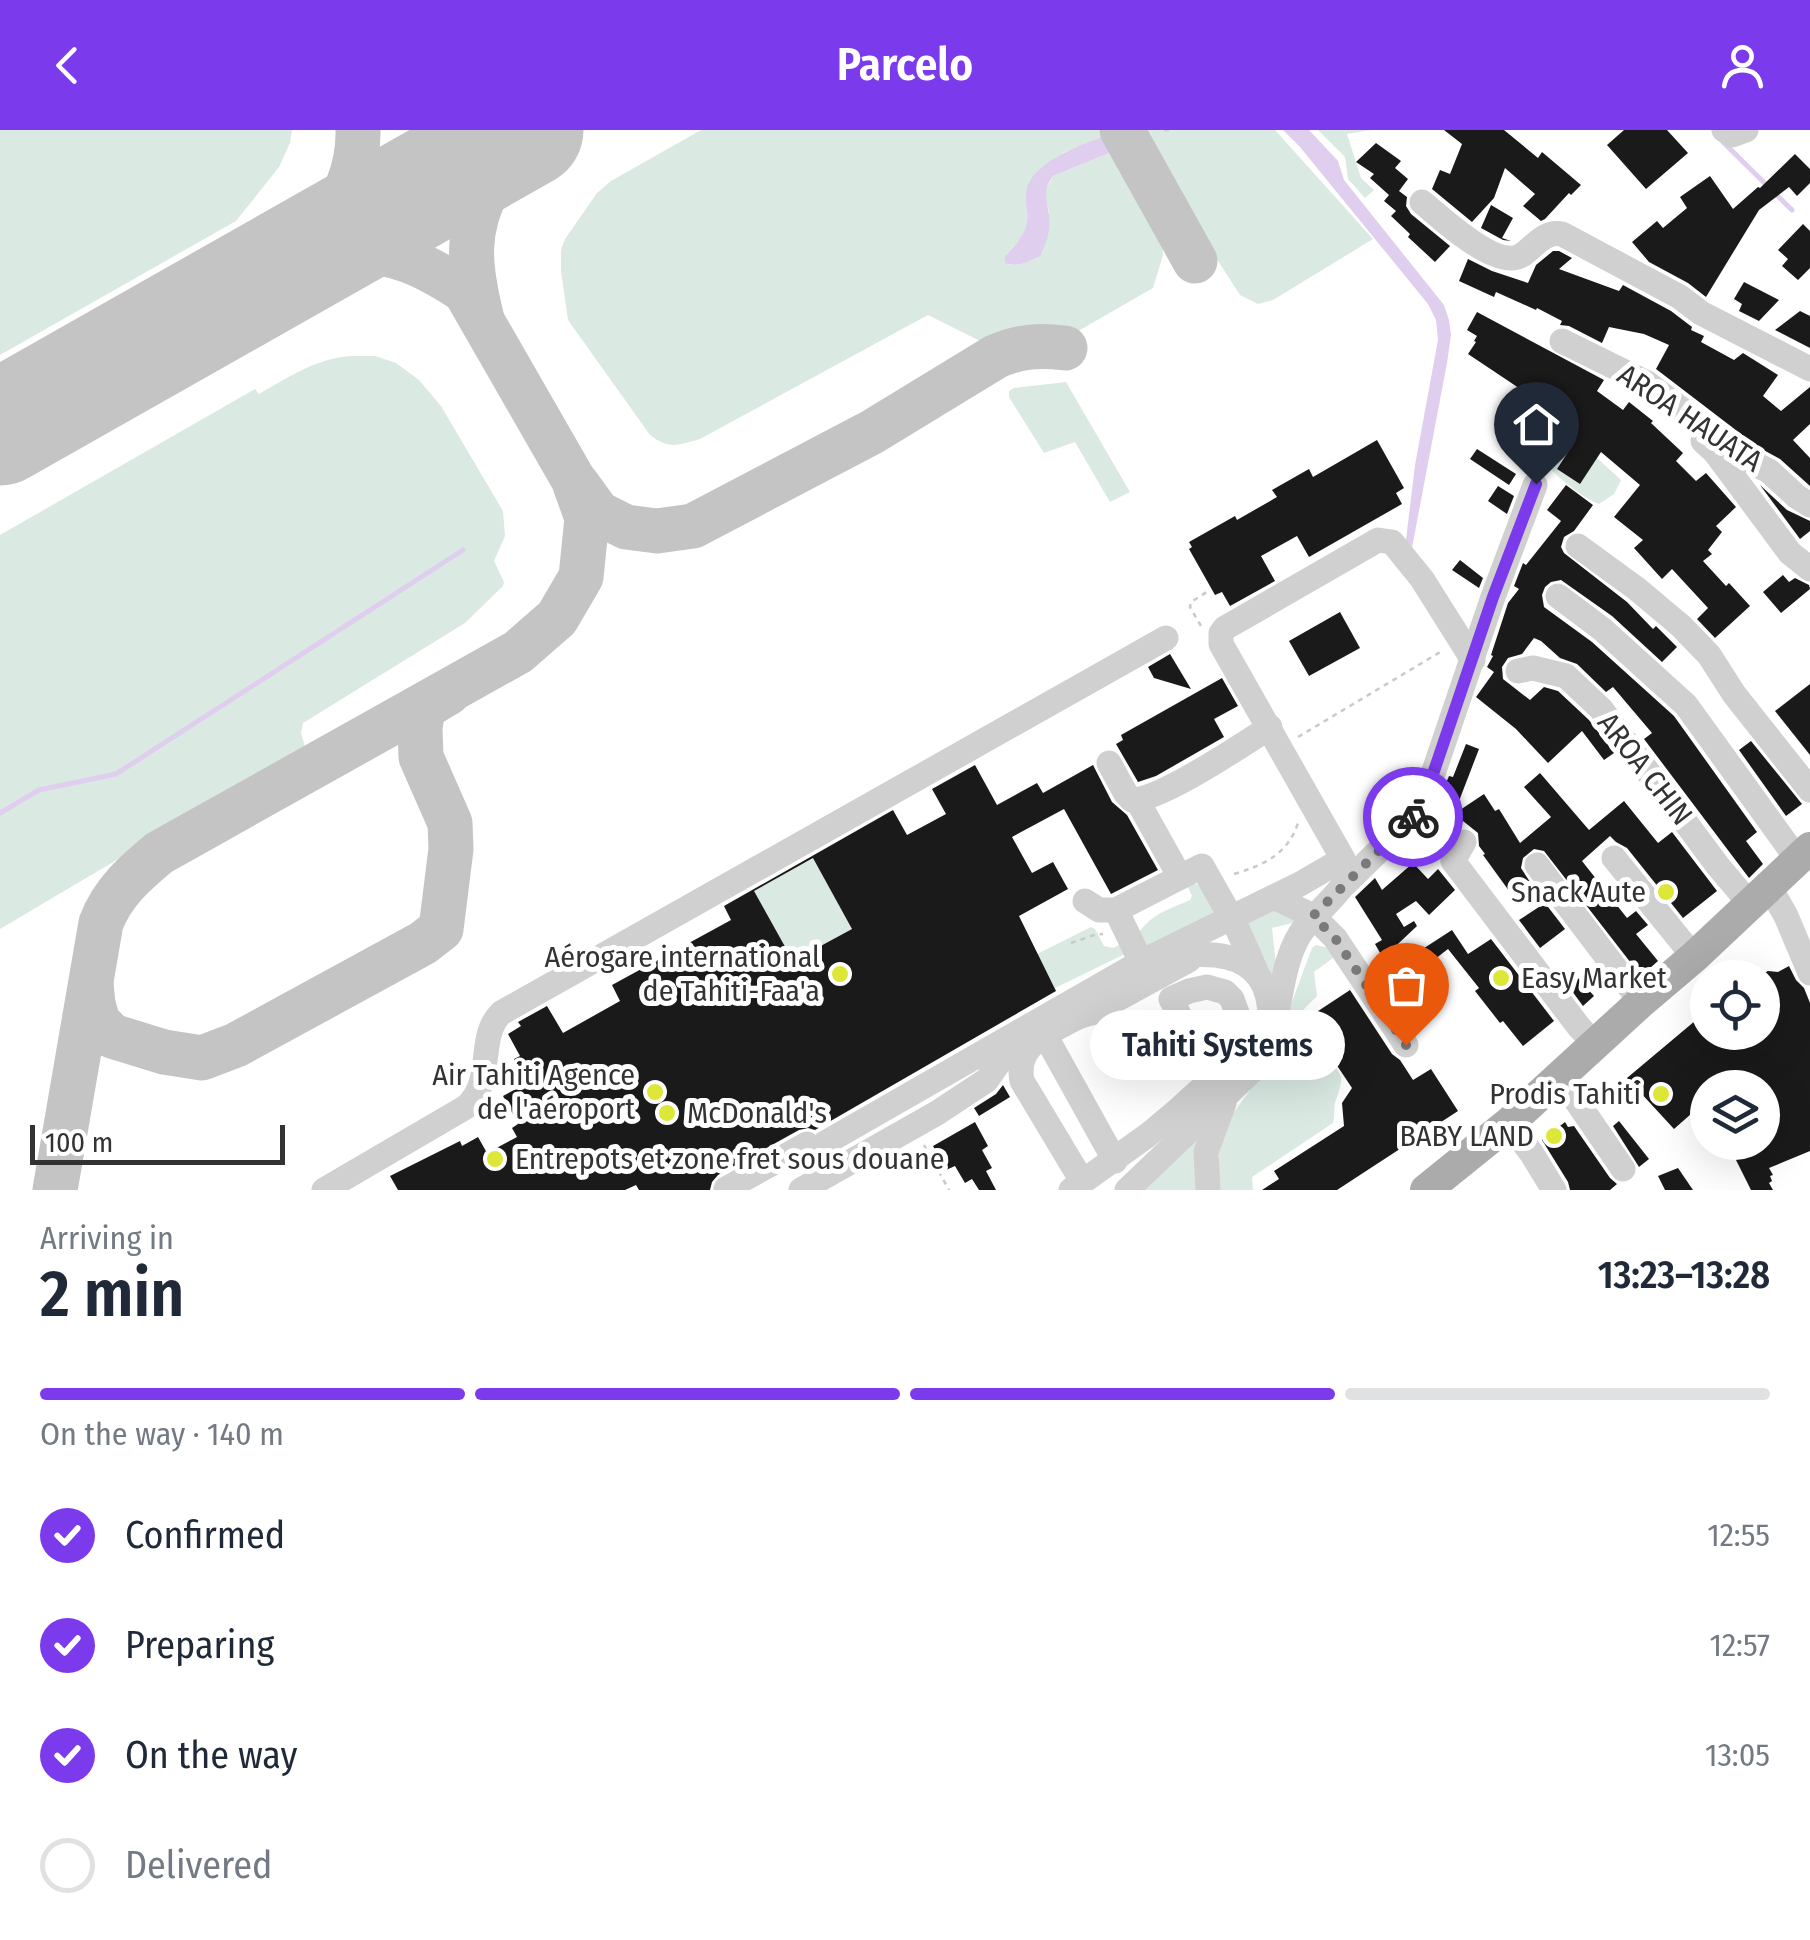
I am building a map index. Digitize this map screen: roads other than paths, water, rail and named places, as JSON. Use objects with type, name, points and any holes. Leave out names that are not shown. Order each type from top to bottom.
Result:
[{"type":"main road","points":[[1426,1190],[1509,1124],[1804,854]]},
{"type":"street","points":[[1724,130],[1732,135],[1746,130]]},
{"type":"street","points":[[1422,202],[1463,236],[1504,259],[1520,257],[1546,235],[1562,234],[1810,368]]},
{"type":"street","name":"AROA HAUATA","points":[[1562,341],[1647,383],[1810,505]]},
{"type":"street","points":[[1630,389],[1662,406],[1715,452],[1790,554],[1810,570]]},
{"type":"street","points":[[1192,953],[1088,1006],[1080,1016],[1038,1038],[1024,1056],[1022,1081],[1076,1186],[1220,1086],[1256,1067],[1267,1049],[1292,950],[1313,916],[1413,818],[1434,771],[1467,650],[1493,597],[1536,484]]},
{"type":"street","points":[[1274,897],[1315,856],[1320,833],[1275,737],[1222,644],[1221,632],[1378,540],[1392,542],[1409,560],[1467,650]]},
{"type":"street","points":[[1578,546],[1637,589],[1709,655],[1734,694],[1810,790]]},
{"type":"street","points":[[1558,596],[1602,629],[1686,705],[1804,854]]},
{"type":"street","points":[[324,1190],[475,1099],[483,1082],[490,1030],[501,1013],[1166,638]]},
{"type":"street","name":"AROA CHIN","points":[[1518,671],[1533,668],[1566,676],[1601,709],[1718,866],[1786,916],[1810,973]]},
{"type":"street","points":[[1109,763],[1126,794],[1132,800],[1144,799],[1275,737]]},
{"type":"street","points":[[1137,800],[1225,908],[1270,1007],[1267,1049]]},
{"type":"street","points":[[1310,814],[1343,858],[1344,885]]},
{"type":"street","points":[[1464,842],[1453,861],[1595,1044]]},
{"type":"street","points":[[741,1190],[1135,965],[1225,908],[1274,897],[1343,858]]},
{"type":"street","points":[[1614,858],[1694,957]]},
{"type":"street","points":[[1537,865],[1641,1002]]},
{"type":"street","points":[[1120,919],[1191,871]]},
{"type":"street","points":[[1274,897],[1313,916],[1335,938],[1406,1045]]},
{"type":"street","points":[[1085,901],[1120,919],[1135,965]]},
{"type":"street","points":[[754,1190],[817,1146],[1100,972],[1192,953],[1234,957],[1259,978]]},
{"type":"street","points":[[726,1189],[999,1052],[1018,1032]]},
{"type":"street","points":[[1045,1035],[1115,1160]]},
{"type":"street","points":[[800,1190],[937,1113],[987,1080],[998,1064],[999,1052]]},
{"type":"street","points":[[1560,1077],[1623,1169]]},
{"type":"street","points":[[1127,1190],[1220,1086]]},
{"type":"street","points":[[1208,1190],[1206,1152],[1218,1116],[1220,1086]]},
{"type":"street","points":[[1509,1124],[1554,1190]]},
{"type":"waterway","points":[[1723,142],[1792,210]]},
{"type":"waterway","points":[[0,813],[39,790],[116,774],[463,550]]},
{"type":"place","name":"Snack Aute","points":[[1666,892]]},
{"type":"place","name":"Aérogare international de Tahiti-Faa'a","points":[[840,974]]},
{"type":"place","name":"Easy Market","points":[[1501,978]]},
{"type":"place","name":"Tahiti Systems","points":[[1406,1045]]},
{"type":"place","name":"Air Tahiti Agence de l'aéroport","points":[[655,1092]]},
{"type":"place","name":"Prodis Tahiti","points":[[1661,1094]]},
{"type":"place","name":"McDonald's","points":[[667,1113]]},
{"type":"place","name":"BABY LAND","points":[[1554,1136]]},
{"type":"place","name":"Entrepots et zone fret sous douane","points":[[495,1159]]}]
